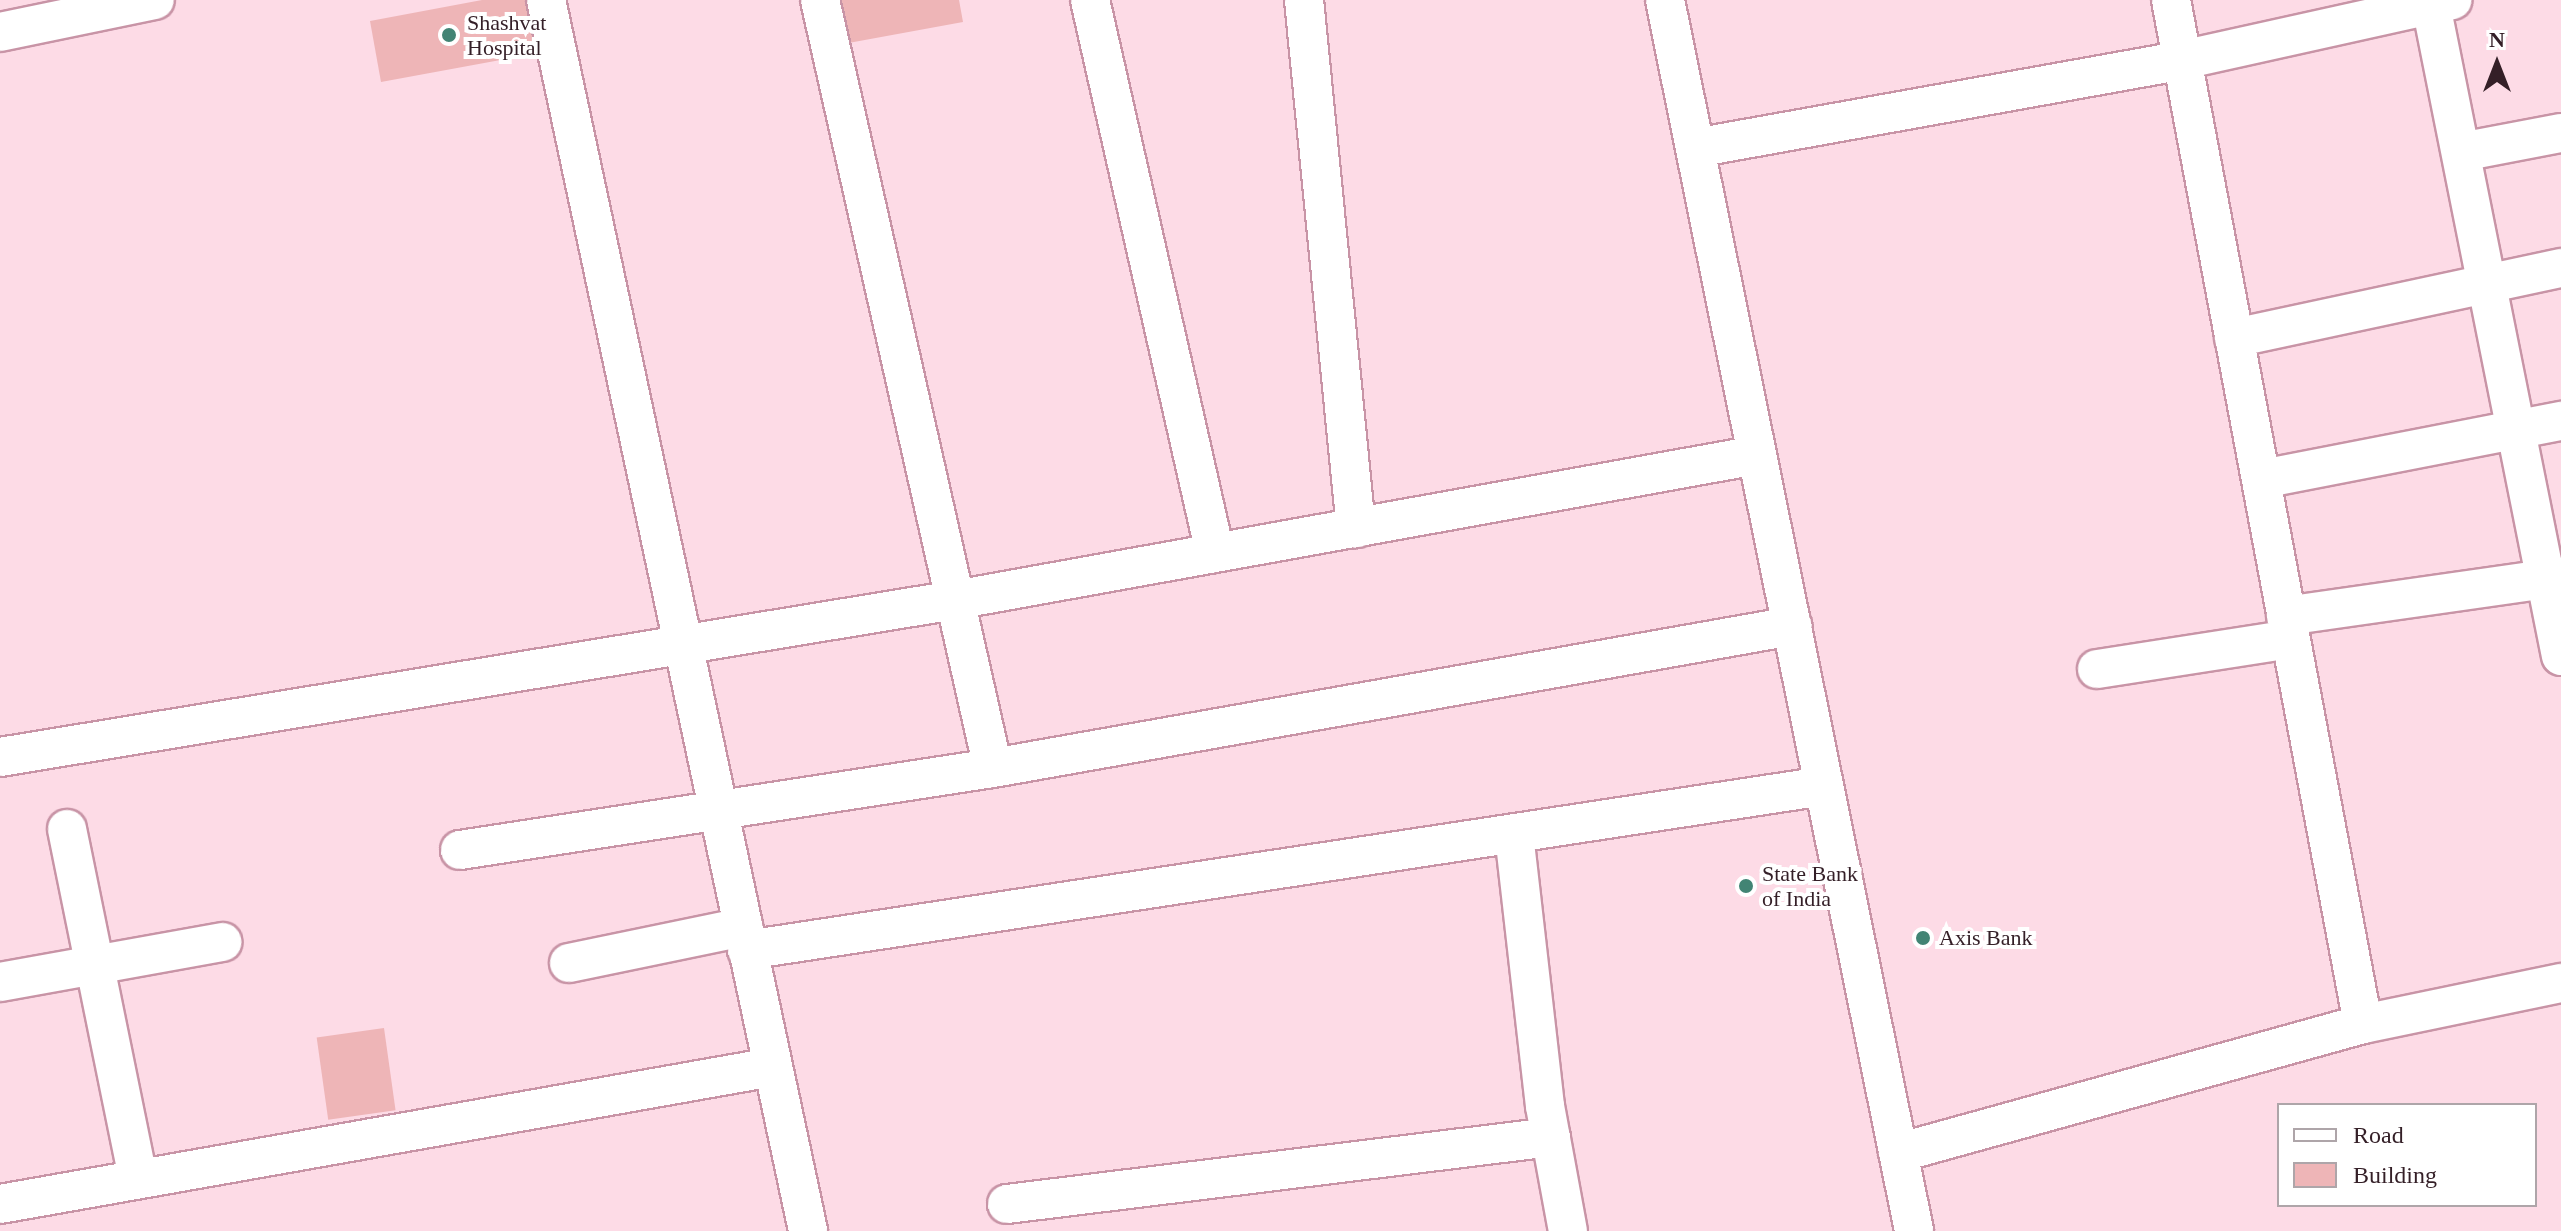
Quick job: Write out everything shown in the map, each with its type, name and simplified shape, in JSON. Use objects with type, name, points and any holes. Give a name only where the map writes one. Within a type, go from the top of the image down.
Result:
[{"type":"street","points":[[0,32],[155,0]]},
{"type":"street","points":[[546,0],[808,1231]]},
{"type":"street","points":[[820,0],[993,768]]},
{"type":"street","points":[[1090,0],[1215,553]]},
{"type":"street","points":[[1304,0],[1356,528]]},
{"type":"street","points":[[1665,0],[1914,1231]]},
{"type":"street","points":[[2171,0],[2363,1024]]},
{"type":"street","points":[[1695,148],[2182,60],[2438,1],[2461,152],[2486,280],[2516,429],[2553,579],[2561,656]]},
{"type":"street","points":[[2461,152],[2561,133]]},
{"type":"street","points":[[2234,338],[2486,280],[2561,268]]},
{"type":"street","points":[[2262,479],[2561,421]]},
{"type":"street","points":[[0,757],[955,600],[1757,455]]},
{"type":"street","points":[[2097,669],[2288,628],[2553,579]]},
{"type":"street","points":[[460,850],[718,813],[993,768],[1792,626]]},
{"type":"street","points":[[569,963],[1514,834],[1824,786]]},
{"type":"street","points":[[67,829],[138,1179]]},
{"type":"street","points":[[1514,834],[1551,1137],[1568,1231]]},
{"type":"street","points":[[0,982],[222,942]]},
{"type":"street","points":[[1898,1153],[2363,1024],[2561,983]]},
{"type":"street","points":[[0,1204],[772,1067]]},
{"type":"street","points":[[1007,1204],[1551,1137]]},
{"type":"building","points":[[482,0],[540,0],[549,51],[381,82],[370,21]]},
{"type":"building","points":[[834,0],[959,0],[963,22],[843,44]]},
{"type":"building","points":[[384,1028],[396,1110],[328,1120],[317,1037]]},
{"type":"place","name":"Shashvat Hospital","points":[[449,35]]},
{"type":"place","name":"State Bank of India","points":[[1746,886]]},
{"type":"place","name":"Axis Bank","points":[[1923,938]]}]
